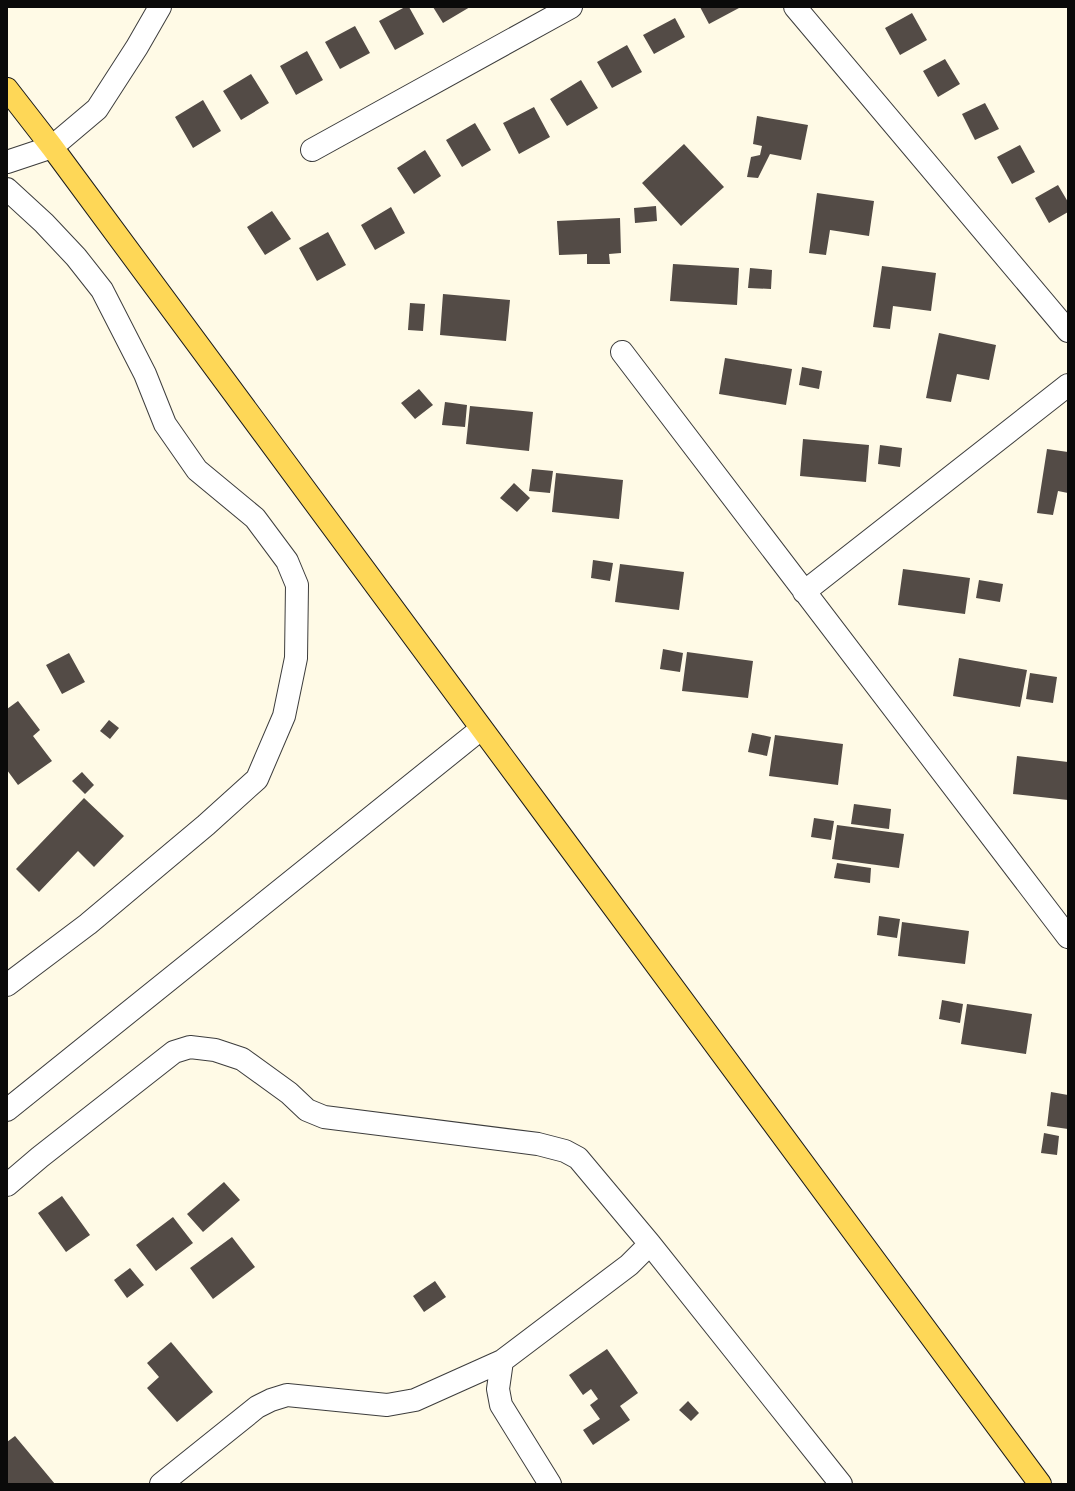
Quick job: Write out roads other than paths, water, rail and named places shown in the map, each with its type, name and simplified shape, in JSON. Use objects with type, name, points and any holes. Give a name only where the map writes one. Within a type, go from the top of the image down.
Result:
[{"type":"main road","points":[[7,89],[52,147],[329,521],[481,729],[1040,1484]]},
{"type":"street","points":[[7,162],[52,147],[97,109],[137,47],[160,7]]},
{"type":"street","points":[[312,150],[571,7]]},
{"type":"street","points":[[795,7],[1068,331]]},
{"type":"street","points":[[7,190],[44,223],[76,257],[102,290],[145,374],[165,424],[197,470],[255,518],[287,561],[297,586],[296,658],[284,716],[257,779],[206,825],[88,924],[10,975]]},
{"type":"street","points":[[622,352],[1068,937]]},
{"type":"street","points":[[804,592],[1068,385]]},
{"type":"street","points":[[7,1110],[481,729]]},
{"type":"street","points":[[7,1185],[40,1157],[174,1052],[190,1047],[215,1050],[242,1059],[289,1093],[307,1110],[324,1117],[538,1144],[565,1151],[578,1158],[650,1244],[841,1484]]},
{"type":"street","points":[[161,1484],[257,1408],[271,1400],[287,1395],[387,1405],[415,1400],[502,1361],[629,1265],[650,1244]]},
{"type":"street","points":[[502,1361],[498,1389],[500,1405],[550,1484]]}]
